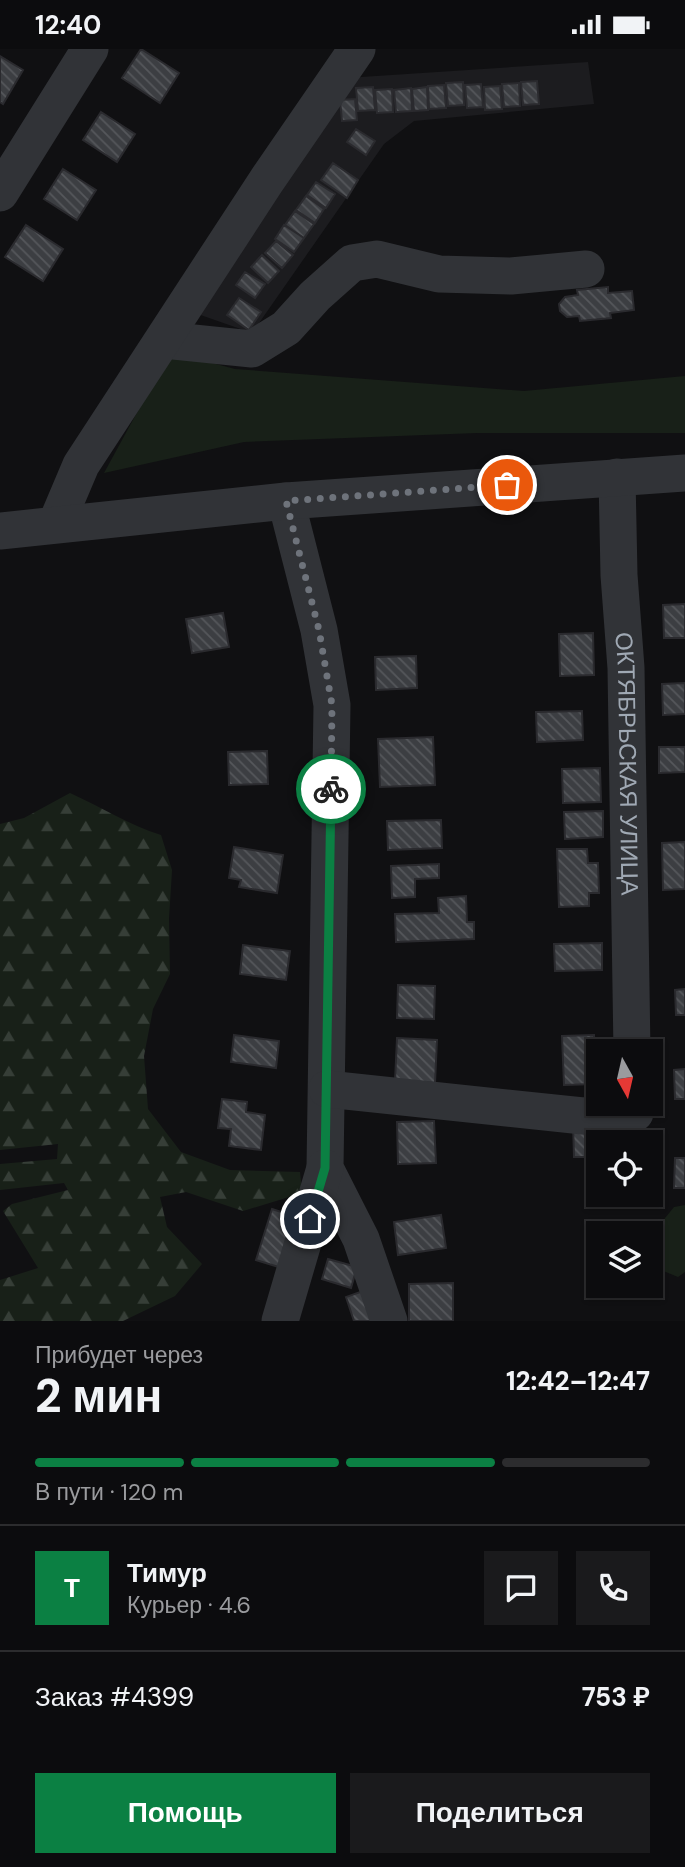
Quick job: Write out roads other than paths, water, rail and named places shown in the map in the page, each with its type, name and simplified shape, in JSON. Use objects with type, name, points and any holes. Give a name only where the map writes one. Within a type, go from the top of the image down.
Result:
[{"type":"street","points":[[0,193],[90,49]]},
{"type":"street","points":[[56,524],[81,465],[267,180],[357,49]]},
{"type":"street","points":[[164,340],[252,349],[286,328],[315,296],[352,263],[377,259],[439,274],[512,276],[586,269]]},
{"type":"street","points":[[0,531],[286,501],[685,474]]},
{"type":"street","name":"ОКТЯБРЬСКАЯ УЛИЦА","points":[[617,477],[619,575],[626,668],[632,1039]]},
{"type":"street","points":[[279,1321],[325,1168],[332,705],[319,630],[286,501]]},
{"type":"street","points":[[327,1089],[586,1116]]},
{"type":"street","points":[[325,1168],[361,1239],[389,1321]]}]
